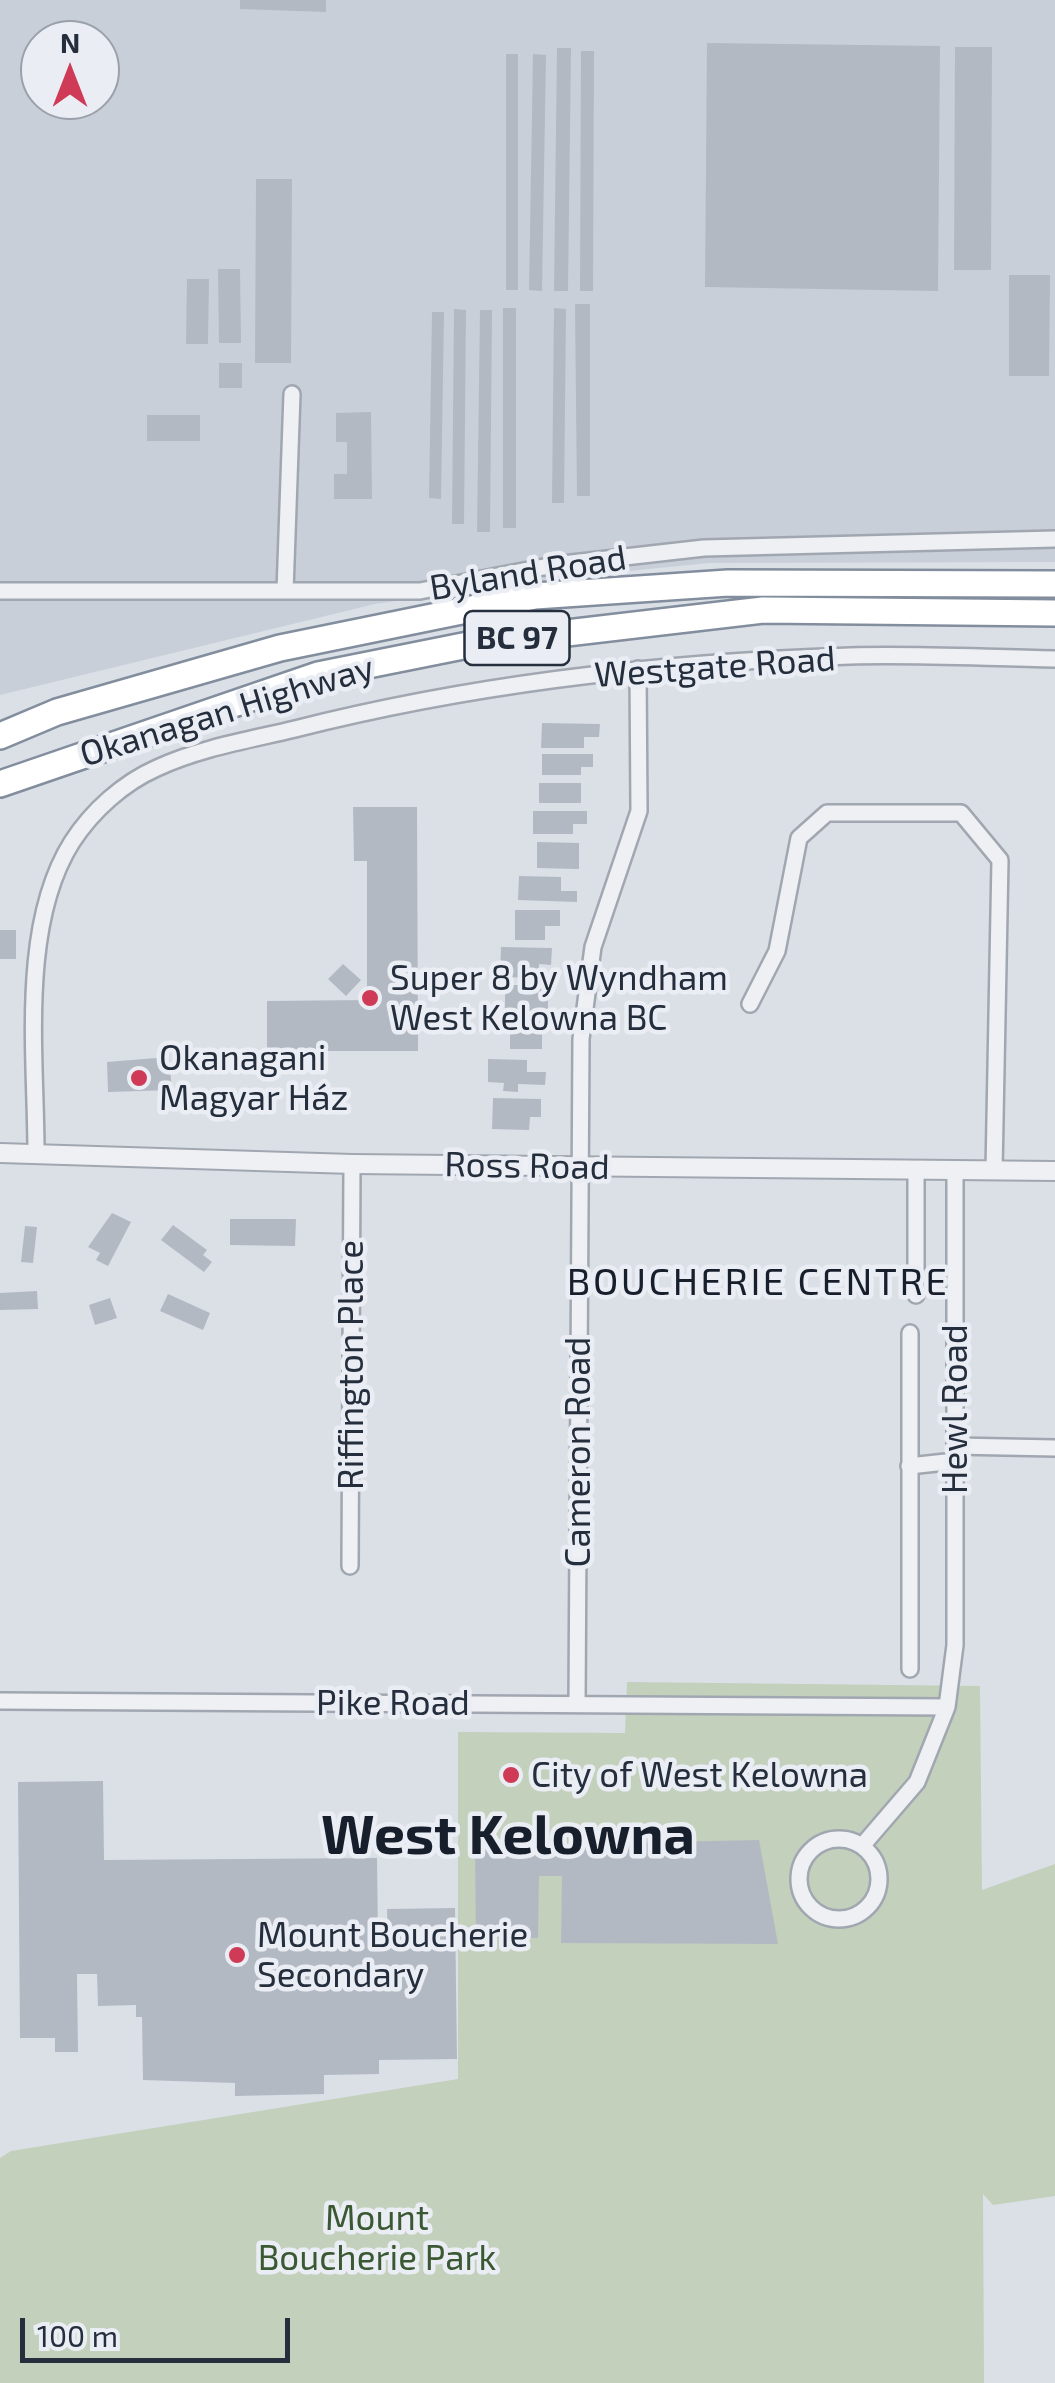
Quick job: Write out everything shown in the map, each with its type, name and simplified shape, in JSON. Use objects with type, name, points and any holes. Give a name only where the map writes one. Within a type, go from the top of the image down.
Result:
[{"type":"highway","name":"Okanagan Highway","points":[[0,736],[57,712],[280,648],[536,596],[728,583],[1055,584]]},
{"type":"highway","name":"Okanagan Highway","points":[[0,784],[318,675],[473,644],[764,610],[1055,614]]},
{"type":"street","points":[[285,592],[292,394]]},
{"type":"street","name":"Byland Road","points":[[0,592],[420,592],[554,565],[704,548],[1055,539]]},
{"type":"street","name":"Westgate Road","points":[[36,1153],[38,942],[44,902],[73,840],[122,789],[187,756],[334,719],[454,695],[638,668],[853,656],[1055,660]]},
{"type":"street","name":"Cameron Road","points":[[577,1704],[581,1039],[593,947],[639,810],[638,668]]},
{"type":"street","points":[[750,1004],[776,951],[798,838],[828,813],[961,813],[1000,860],[994,1171]]},
{"type":"street","name":"Ross Road","points":[[0,1153],[352,1164],[916,1173],[1055,1171]]},
{"type":"street","name":"Riffington Place","points":[[350,1566],[352,1164]]},
{"type":"street","name":"Hewl Road","points":[[916,1173],[916,1295]]},
{"type":"street","name":"Hewl Road","points":[[862,1846],[917,1782],[947,1707],[956,1645],[956,1173]]},
{"type":"street","name":"Hewl Road","points":[[910,1333],[910,1670]]},
{"type":"street","points":[[909,1466],[956,1454],[1055,1448]]},
{"type":"street","name":"Pike Road","points":[[0,1701],[947,1707]]},
{"type":"street","points":[[836,1839],[862,1846],[870,1853],[878,1879],[870,1902],[862,1912],[837,1918],[812,1909],[799,1886],[803,1860],[812,1850],[836,1839]]},
{"type":"shaded area","points":[[0,0],[1055,0],[1055,562],[709,563],[549,579],[375,604],[0,695]]},
{"type":"green space","name":"Mount Boucherie Park","points":[[627,1682],[980,1686],[982,1890],[1055,1864],[1055,2196],[993,2205],[983,2194],[984,2383],[0,2383],[0,2158],[11,2151],[458,2079],[458,1732],[625,1733]]},
{"type":"building","points":[[240,0],[326,0],[326,12],[240,9]]},
{"type":"building","points":[[707,43],[940,46],[938,291],[705,287]]},
{"type":"building","points":[[955,47],[992,47],[991,270],[954,270]]},
{"type":"building","points":[[557,48],[571,48],[568,291],[554,291]]},
{"type":"building","points":[[581,51],[594,51],[593,291],[580,291]]},
{"type":"building","points":[[506,54],[518,54],[518,290],[506,290]]},
{"type":"building","points":[[533,54],[546,55],[542,291],[529,290]]},
{"type":"building","points":[[256,179],[292,179],[291,363],[255,363]]},
{"type":"building","points":[[218,269],[240,269],[241,343],[219,343]]},
{"type":"building","points":[[1009,275],[1050,275],[1049,376],[1009,376]]},
{"type":"building","points":[[187,279],[209,279],[208,344],[186,344]]},
{"type":"building","points":[[575,304],[590,304],[590,496],[577,496]]},
{"type":"building","points":[[503,308],[516,308],[516,528],[503,528]]},
{"type":"building","points":[[554,308],[566,309],[564,503],[552,503]]},
{"type":"building","points":[[454,309],[466,310],[464,524],[452,524]]},
{"type":"building","points":[[480,310],[492,310],[490,532],[477,532]]},
{"type":"building","points":[[432,312],[444,312],[441,499],[429,498]]},
{"type":"building","points":[[219,363],[242,363],[242,388],[219,388]]},
{"type":"building","points":[[371,412],[372,499],[334,499],[334,474],[347,474],[347,442],[336,442],[336,413]]},
{"type":"building","points":[[147,415],[200,415],[200,441],[147,441]]},
{"type":"building","points":[[542,723],[600,724],[599,737],[584,737],[584,748],[541,748]]},
{"type":"building","points":[[542,754],[593,754],[593,767],[581,767],[581,775],[542,775]]},
{"type":"building","points":[[539,783],[581,783],[581,803],[539,803]]},
{"type":"building","points":[[353,807],[417,807],[418,1051],[267,1051],[267,1001],[367,1000],[367,861],[354,861]]},
{"type":"building","points":[[533,811],[587,811],[587,824],[573,824],[573,834],[533,834]]},
{"type":"building","points":[[537,842],[579,843],[579,869],[537,868]]},
{"type":"building","points":[[519,876],[561,877],[561,891],[577,891],[577,902],[518,900]]},
{"type":"building","points":[[515,910],[560,910],[560,926],[545,926],[545,940],[515,940]]},
{"type":"building","points":[[0,930],[16,930],[16,959],[0,959]]},
{"type":"building","points":[[501,947],[552,948],[551,965],[539,964],[539,978],[500,977]]},
{"type":"building","points":[[343,964],[361,980],[346,996],[328,979]]},
{"type":"building","points":[[505,985],[548,985],[548,1011],[505,1011]]},
{"type":"building","points":[[510,1021],[542,1021],[542,1049],[510,1049]]},
{"type":"building","name":"Okanagani Magyar Ház","points":[[169,1057],[172,1090],[108,1092],[107,1062]]},
{"type":"building","points":[[488,1059],[527,1060],[527,1072],[546,1072],[545,1085],[518,1084],[518,1092],[503,1091],[504,1083],[488,1082]]},
{"type":"building","points":[[493,1098],[541,1099],[541,1117],[530,1117],[529,1130],[492,1129]]},
{"type":"building","points":[[112,1213],[131,1222],[108,1266],[96,1260],[100,1253],[88,1247]]},
{"type":"building","points":[[230,1219],[296,1219],[295,1246],[230,1245]]},
{"type":"building","points":[[173,1225],[207,1250],[203,1255],[212,1262],[204,1272],[161,1240]]},
{"type":"building","points":[[25,1226],[37,1227],[33,1263],[21,1262]]},
{"type":"building","points":[[37,1291],[38,1309],[0,1310],[0,1293]]},
{"type":"building","points":[[168,1294],[210,1313],[203,1330],[160,1311]]},
{"type":"building","points":[[110,1298],[117,1318],[95,1325],[89,1305]]},
{"type":"building","name":"Mount Boucherie Secondary","points":[[103,1781],[104,1860],[377,1858],[378,1937],[388,1936],[387,1909],[455,1908],[457,2059],[379,2060],[379,2074],[324,2075],[324,2094],[235,2096],[235,2083],[143,2080],[142,2017],[136,2017],[136,2005],[98,2006],[97,1974],[77,1974],[78,2052],[55,2052],[55,2038],[20,2038],[18,1782]]},
{"type":"building","points":[[759,1840],[778,1944],[561,1943],[562,1876],[539,1876],[538,1938],[476,1937],[475,1846]]},
{"type":"place","name":"Super 8 by Wyndham West Kelowna BC","points":[[370,998]]},
{"type":"place","name":"Okanagani Magyar Ház","points":[[139,1078]]},
{"type":"place","name":"City of West Kelowna","points":[[511,1775]]},
{"type":"place","name":"Mount Boucherie Secondary","points":[[237,1955]]},
{"type":"district","name":"BOUCHERIE CENTRE","points":[[758,1282]]},
{"type":"district","name":"West Kelowna","points":[[508,1836]]}]
